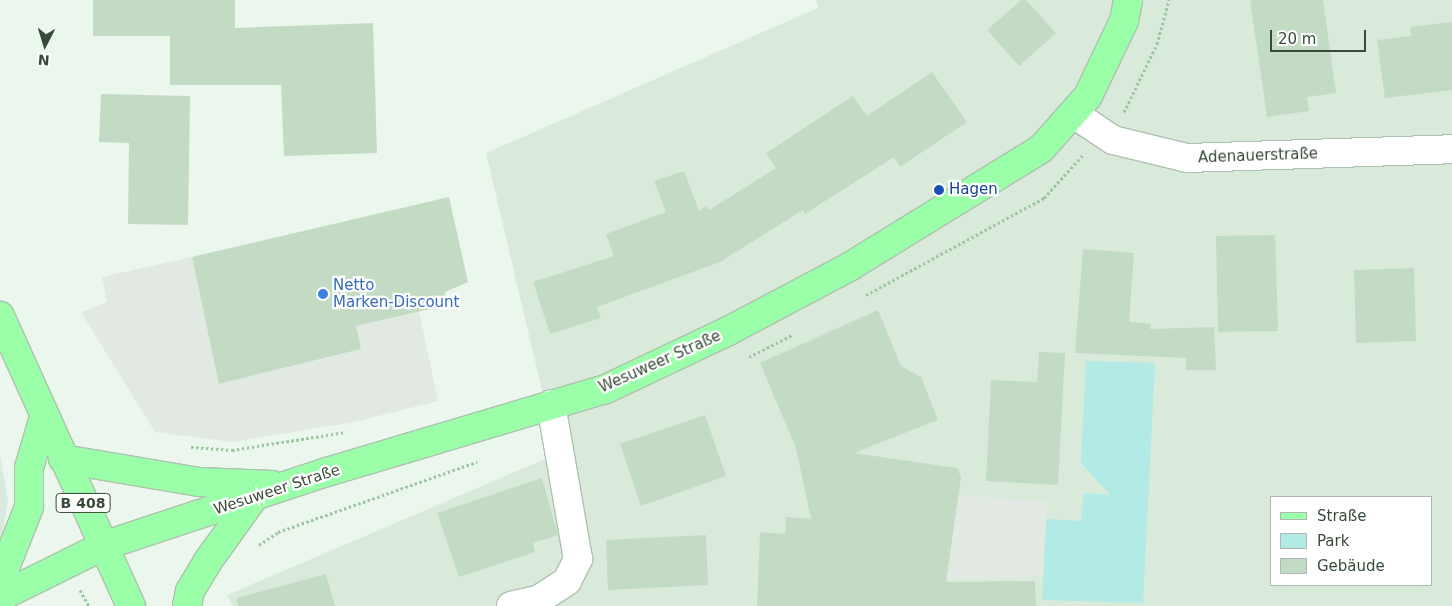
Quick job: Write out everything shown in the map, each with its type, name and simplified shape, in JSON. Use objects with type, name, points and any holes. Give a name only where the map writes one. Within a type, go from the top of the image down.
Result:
[{"type":"main road","name":"Wesuweer Straße","points":[[0,597],[103,546],[287,486],[551,404],[606,389],[730,330],[850,267],[1034,154],[1074,114],[1088,96],[1124,22],[1128,0]]},
{"type":"main road","name":"B 408","points":[[0,316],[131,606]]},
{"type":"main road","points":[[0,580],[29,507],[29,468],[44,417]]},
{"type":"main road","points":[[63,459],[199,482],[287,486]]},
{"type":"main road","points":[[187,606],[190,591],[208,561],[254,497]]},
{"type":"street","name":"Adenauerstraße","points":[[1074,114],[1113,140],[1187,158],[1452,149]]},
{"type":"street","points":[[511,606],[538,600],[567,581],[578,558],[551,404]]},
{"type":"path","points":[[190,447],[232,450],[355,430]]},
{"type":"shaded area","points":[[816,0],[1452,0],[1452,606],[233,606],[227,595],[557,454],[486,153],[818,8]]},
{"type":"shaded area","points":[[192,257],[220,384],[361,349],[356,326],[419,312],[438,401],[354,422],[232,442],[155,432],[81,312],[107,302],[102,277]]},
{"type":"shaded area","points":[[0,455],[8,502],[0,546]]},
{"type":"shaded area","points":[[958,496],[1047,501],[1043,576],[946,580]]},
{"type":"green space","points":[[1086,361],[1155,363],[1143,603],[1042,600],[1046,519],[1081,521],[1084,493],[1110,495],[1081,463]]},
{"type":"building","points":[[93,0],[235,0],[235,28],[373,23],[377,153],[284,156],[281,85],[170,85],[170,36],[93,36]]},
{"type":"building","points":[[1021,0],[1026,0],[1056,33],[1019,66],[987,30]]},
{"type":"building","points":[[1250,0],[1323,0],[1336,93],[1307,97],[1309,111],[1267,117]]},
{"type":"building","points":[[1452,22],[1452,90],[1385,98],[1377,40],[1411,36],[1410,27]]},
{"type":"building","points":[[932,72],[967,122],[900,167],[894,157],[805,214],[803,210],[720,262],[597,307],[601,318],[550,334],[533,282],[614,256],[606,234],[666,212],[654,181],[684,171],[699,211],[706,206],[709,210],[776,168],[766,153],[853,96],[867,116]]},
{"type":"building","points":[[101,94],[190,96],[188,225],[128,224],[129,143],[99,142]]},
{"type":"building","name":"Netto Marken-Discount","points":[[449,197],[468,282],[445,292],[448,305],[356,326],[361,349],[219,384],[192,257]]},
{"type":"building","points":[[1275,235],[1278,331],[1218,332],[1216,236]]},
{"type":"building","points":[[1083,249],[1134,253],[1129,322],[1151,324],[1150,329],[1214,327],[1216,370],[1186,370],[1186,358],[1075,353]]},
{"type":"building","points":[[1414,268],[1416,341],[1356,343],[1354,270]]},
{"type":"building","points":[[878,310],[901,366],[921,377],[938,420],[854,453],[957,468],[961,477],[946,582],[1035,581],[1036,606],[757,606],[760,532],[785,534],[786,517],[811,519],[796,448],[760,363]]},
{"type":"building","points":[[1039,352],[1065,353],[1058,485],[986,481],[991,380],[1037,382]]},
{"type":"building","points":[[705,415],[726,476],[641,506],[620,444]]},
{"type":"building","points":[[542,478],[558,535],[533,543],[535,552],[459,577],[437,513]]},
{"type":"building","points":[[706,535],[708,585],[608,590],[606,540]]},
{"type":"building","points":[[326,574],[335,606],[238,606],[237,598]]},
{"type":"place","name":"Hagen","points":[[939,190]]},
{"type":"place","name":"Netto Marken-Discount","points":[[323,294]]}]
